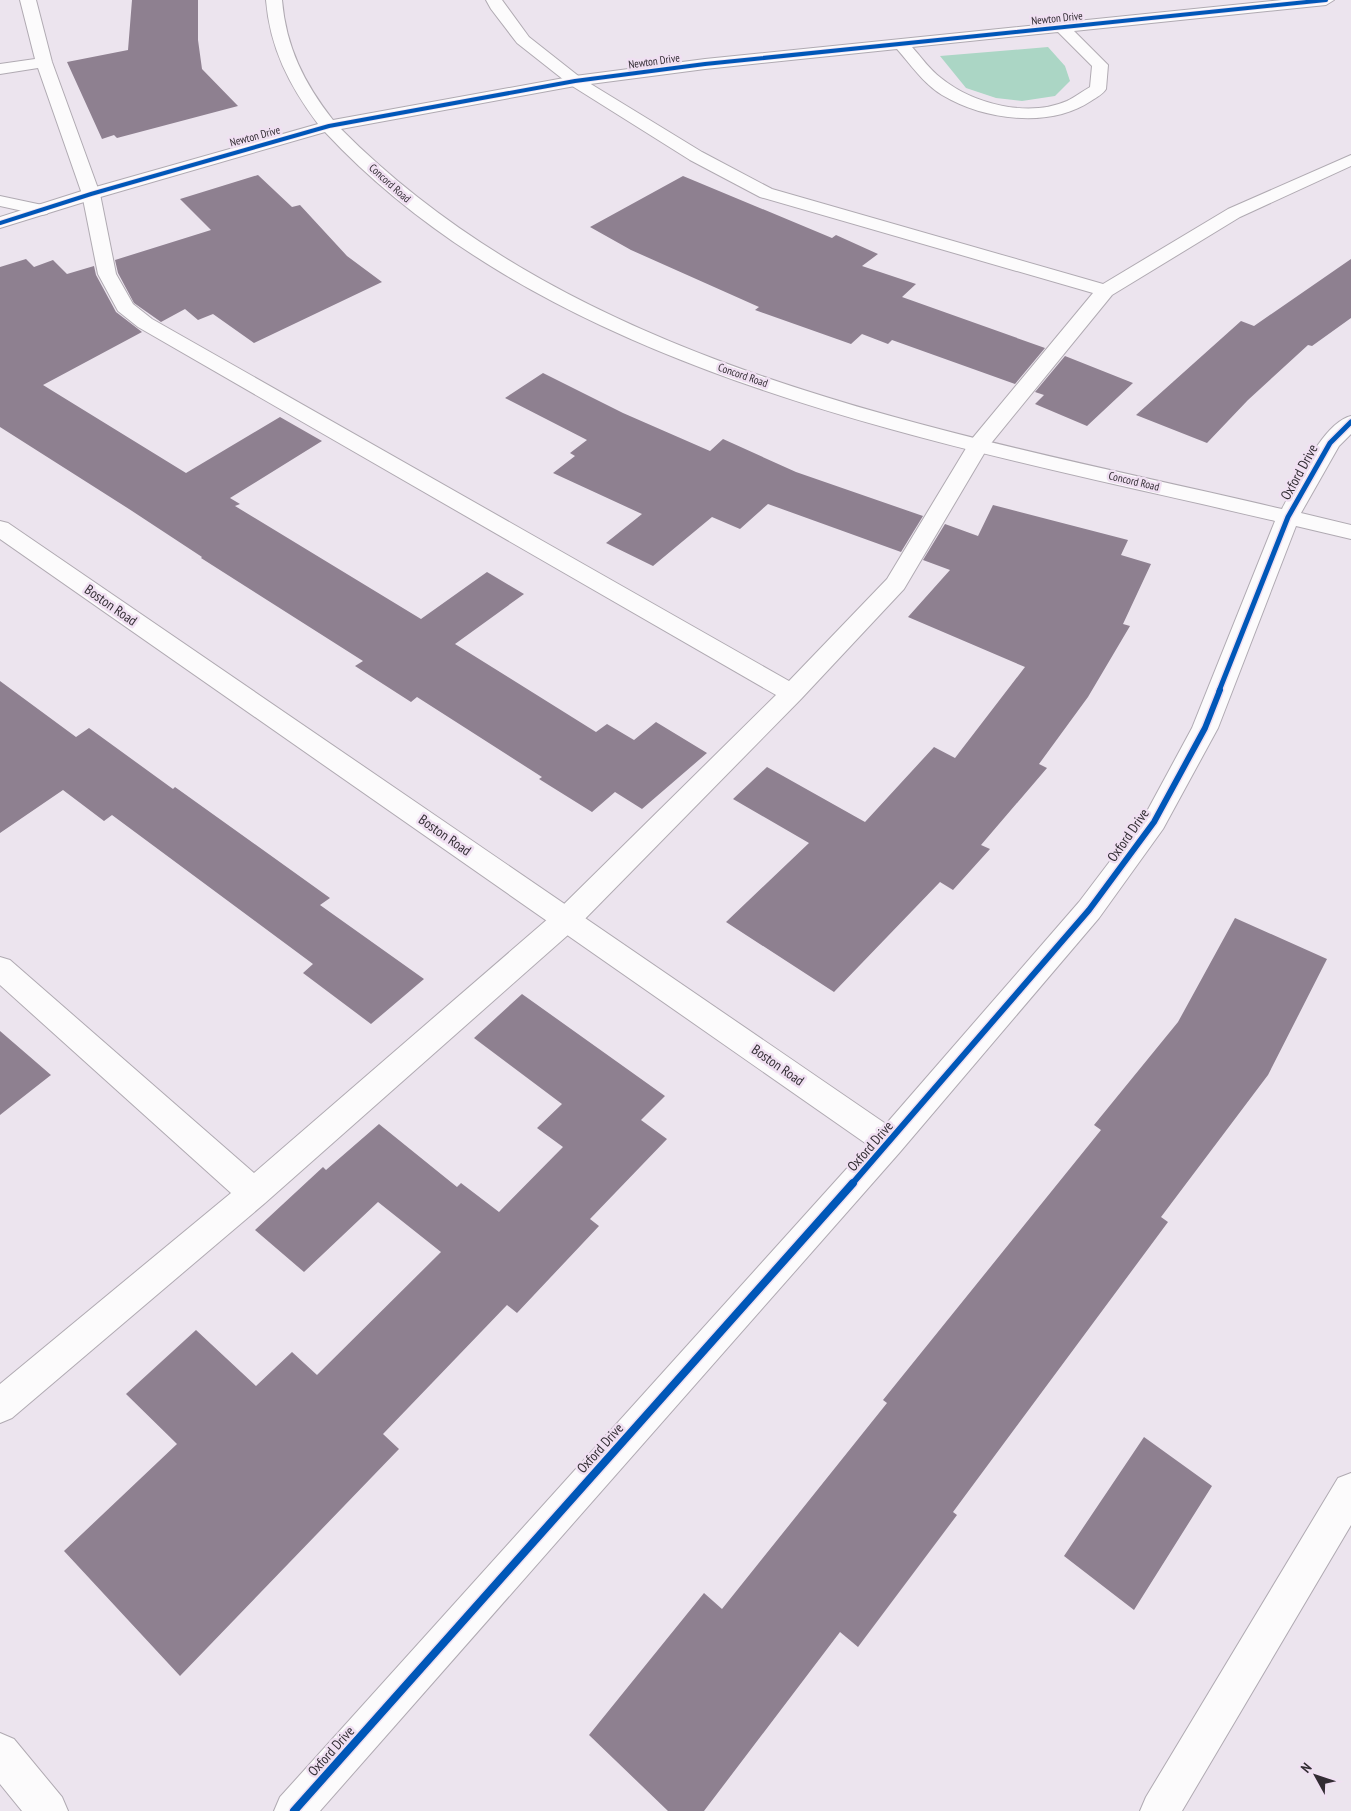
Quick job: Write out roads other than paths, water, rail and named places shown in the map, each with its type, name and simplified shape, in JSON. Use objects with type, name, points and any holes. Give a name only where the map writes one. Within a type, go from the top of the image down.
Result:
[{"type":"street","points":[[28,0],[44,62],[90,194],[107,274],[125,307],[145,323],[792,693]]},
{"type":"street","name":"Concord Road","points":[[274,0],[276,28],[297,79],[329,126],[392,187],[440,225],[493,259],[556,295],[633,332],[718,367],[818,401],[980,446],[1351,532]]},
{"type":"street","points":[[494,0],[496,6],[523,40],[575,82],[696,156],[766,193],[1106,292]]},
{"type":"street","name":"Newton Drive","points":[[0,224],[90,194],[329,126],[575,82],[705,64],[1326,0]]},
{"type":"street","name":"Newton Drive","points":[[901,44],[934,81],[958,98],[993,109],[1037,112],[1071,105],[1098,89],[1100,65],[1063,28]]},
{"type":"street","points":[[0,69],[44,62]]},
{"type":"street","points":[[0,1406],[254,1193],[567,919],[792,693],[896,584],[980,446],[1106,292],[1234,213],[1351,160]]},
{"type":"street","points":[[0,201],[41,210]]},
{"type":"street","name":"Oxford Drive","points":[[294,1811],[889,1143],[1089,910],[1154,822],[1205,728],[1288,517],[1330,443],[1351,422]]},
{"type":"street","name":"Boston Road","points":[[0,528],[889,1143]]},
{"type":"street","points":[[0,968],[254,1193]]},
{"type":"street","points":[[1160,1811],[1351,1492]]},
{"type":"street","points":[[0,1753],[48,1811]]}]
